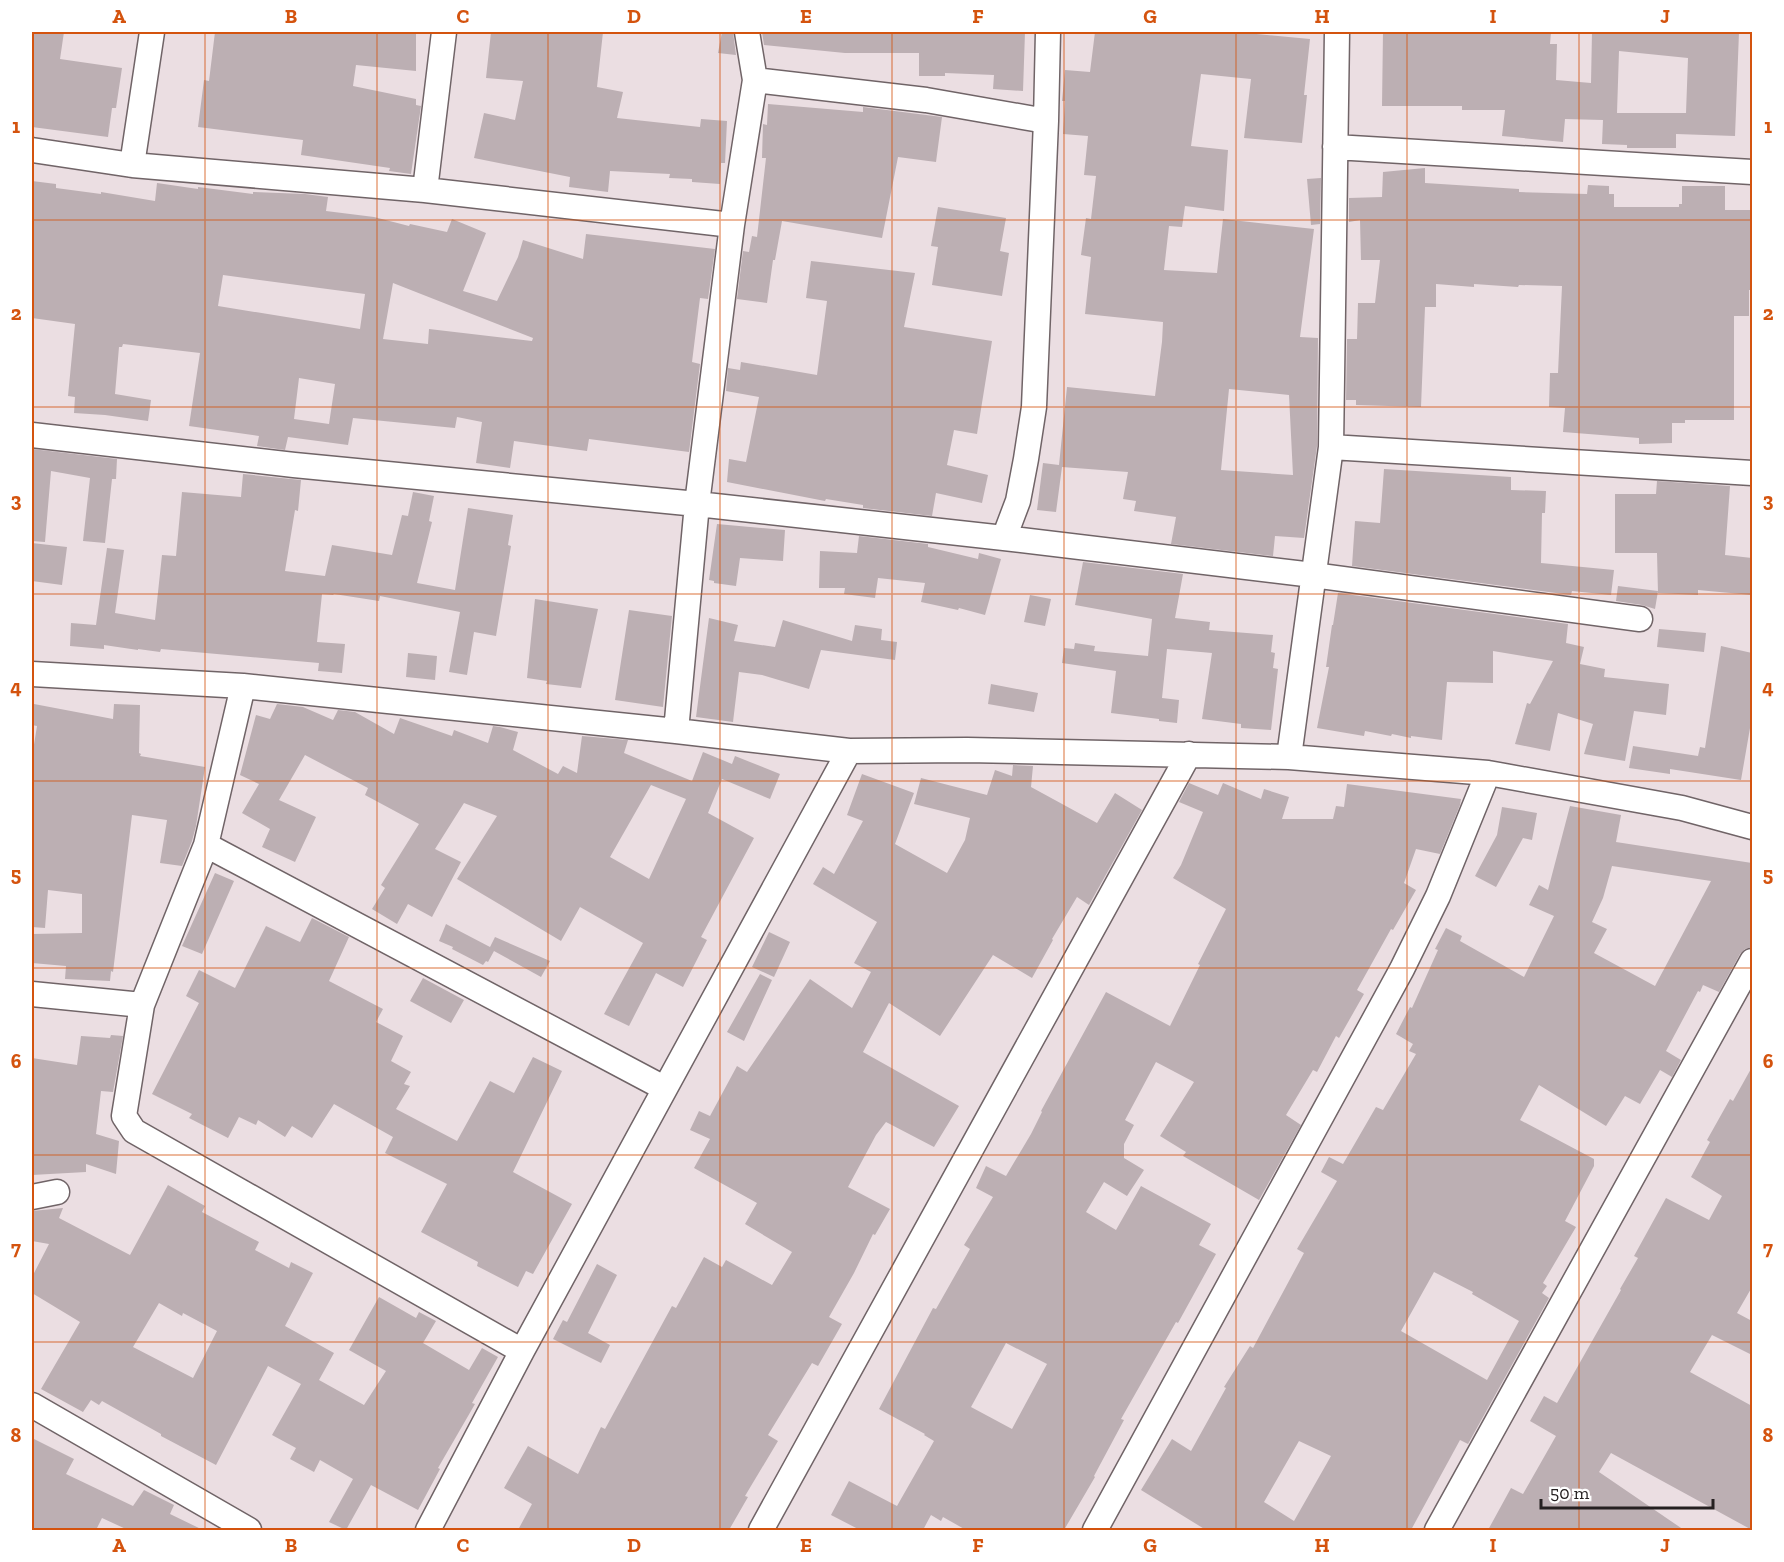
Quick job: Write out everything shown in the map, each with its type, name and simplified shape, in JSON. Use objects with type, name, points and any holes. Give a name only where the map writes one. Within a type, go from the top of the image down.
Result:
[{"type":"street","points":[[132,165],[152,32]]},
{"type":"street","points":[[425,190],[444,32]]},
{"type":"street","points":[[676,731],[697,504],[732,225],[755,80],[747,32]]},
{"type":"street","points":[[1004,538],[1018,501],[1034,407],[1048,32]]},
{"type":"street","points":[[1289,757],[1331,447],[1337,32]]},
{"type":"street","points":[[755,80],[926,100],[1046,121]]},
{"type":"street","points":[[1335,147],[1752,172]]},
{"type":"street","points":[[32,150],[132,165],[425,190],[732,225]]},
{"type":"street","points":[[32,435],[294,465],[697,504],[1004,538],[1313,575],[1640,619]]},
{"type":"street","points":[[1331,447],[1752,472]]},
{"type":"street","points":[[32,674],[243,686],[849,751],[967,750],[1289,757],[1488,773],[1682,808],[1752,827]]},
{"type":"street","points":[[243,686],[206,844],[142,1005],[124,1116],[134,1131],[522,1351]]},
{"type":"street","points":[[428,1530],[664,1088],[849,751]]},
{"type":"street","points":[[761,1530],[1189,754]]},
{"type":"street","points":[[1095,1530],[1402,969],[1438,896],[1488,773]]},
{"type":"street","points":[[206,844],[664,1088]]},
{"type":"street","points":[[1437,1530],[1752,961]]},
{"type":"street","points":[[32,994],[142,1005]]},
{"type":"street","points":[[32,1197],[57,1192]]},
{"type":"street","points":[[32,1405],[249,1530]]},
{"type":"building","points":[[32,32],[64,32],[60,59],[122,68],[116,108],[112,108],[108,137],[32,127]]},
{"type":"building","points":[[215,32],[416,32],[416,71],[356,65],[353,86],[416,99],[416,105],[421,106],[411,174],[389,171],[390,168],[301,155],[303,140],[198,127],[204,80],[209,81]]},
{"type":"building","points":[[491,32],[603,32],[597,87],[623,92],[617,118],[700,127],[701,119],[727,121],[725,163],[721,163],[720,184],[669,178],[670,174],[610,171],[608,192],[569,187],[570,177],[474,158],[484,113],[515,120],[523,81],[486,78]]},
{"type":"building","points":[[722,32],[733,32],[736,55],[718,53]]},
{"type":"building","points":[[762,32],[1025,32],[1023,91],[993,89],[994,75],[945,73],[945,76],[919,76],[919,53],[845,53],[764,45]]},
{"type":"building","points":[[1095,32],[1236,32],[1310,39],[1302,143],[1244,138],[1251,79],[1201,74],[1191,146],[1228,150],[1224,211],[1185,206],[1182,227],[1169,226],[1164,270],[1217,273],[1223,219],[1314,229],[1300,337],[1318,338],[1317,446],[1304,538],[1275,536],[1273,556],[1171,544],[1176,517],[1134,511],[1136,501],[1123,499],[1128,472],[1062,467],[1056,512],[1037,510],[1043,463],[1059,465],[1067,387],[1155,396],[1162,342],[1163,322],[1085,314],[1091,257],[1081,255],[1086,218],[1091,219],[1096,176],[1084,175],[1088,136],[1063,134],[1065,101],[1062,101],[1065,70],[1090,72]],"holes":[[[1229,389],[1289,395],[1293,475],[1221,470]]]},
{"type":"building","points":[[1383,32],[1551,32],[1550,44],[1557,44],[1556,80],[1591,83],[1592,32],[1739,32],[1735,136],[1676,134],[1676,148],[1627,148],[1627,145],[1602,144],[1603,120],[1565,119],[1563,142],[1502,136],[1505,110],[1462,110],[1462,106],[1382,106]],"holes":[[[1619,51],[1688,58],[1686,113],[1617,113]]]},
{"type":"building","points":[[768,104],[863,112],[863,107],[942,117],[936,162],[898,157],[882,238],[782,221],[775,260],[773,260],[767,303],[737,299],[743,251],[749,252],[752,236],[757,237],[766,158],[762,158],[763,124],[767,125]]},
{"type":"building","points":[[1425,168],[1425,183],[1519,189],[1519,192],[1587,194],[1588,185],[1609,186],[1609,194],[1614,194],[1614,207],[1679,207],[1679,204],[1682,204],[1682,186],[1725,186],[1725,210],[1752,210],[1752,290],[1749,290],[1749,316],[1734,316],[1734,420],[1685,420],[1685,423],[1672,423],[1672,443],[1639,444],[1639,438],[1563,432],[1565,408],[1549,407],[1550,373],[1558,373],[1562,286],[1519,285],[1518,287],[1474,284],[1474,287],[1436,284],[1436,307],[1425,307],[1421,407],[1356,405],[1356,400],[1346,400],[1347,339],[1357,339],[1358,303],[1375,303],[1380,260],[1361,260],[1360,220],[1349,222],[1349,198],[1382,197],[1383,172]]},
{"type":"building","points":[[1321,178],[1320,224],[1311,225],[1307,179]]},
{"type":"building","points":[[32,181],[56,184],[56,188],[101,194],[101,192],[155,201],[157,183],[253,194],[253,192],[305,194],[328,197],[326,211],[374,217],[447,232],[452,219],[486,233],[463,291],[497,301],[518,257],[523,240],[583,259],[586,234],[715,249],[708,299],[700,298],[692,362],[700,364],[689,452],[589,439],[587,451],[514,441],[510,468],[476,463],[482,422],[457,417],[455,428],[353,418],[348,445],[288,437],[285,450],[257,446],[259,436],[189,426],[200,353],[123,344],[119,347],[115,394],[151,400],[148,421],[74,413],[75,397],[68,396],[75,324],[32,318]],"holes":[[[223,275],[365,294],[360,329],[218,306]],[[393,283],[533,338],[532,341],[429,329],[428,344],[383,339]],[[299,378],[335,384],[329,424],[294,419]]]},
{"type":"building","points":[[938,207],[1006,218],[1000,251],[1009,253],[1002,296],[932,285],[938,247],[931,246]]},
{"type":"building","points":[[811,261],[915,273],[904,327],[992,341],[977,434],[954,430],[947,465],[988,475],[982,503],[936,493],[932,516],[863,508],[863,505],[826,499],[825,501],[727,482],[729,459],[746,462],[759,397],[726,391],[728,368],[740,370],[741,362],[817,375],[827,301],[806,298]]},
{"type":"building","points":[[32,449],[117,459],[116,479],[112,479],[105,543],[83,541],[90,478],[51,471],[45,542],[32,541]]},
{"type":"building","points":[[1384,469],[1511,477],[1511,490],[1546,491],[1545,513],[1542,513],[1541,563],[1614,570],[1611,595],[1572,591],[1571,595],[1352,566],[1355,521],[1380,523]]},
{"type":"building","points":[[243,474],[301,480],[298,511],[295,510],[285,571],[325,576],[332,545],[392,555],[402,515],[408,516],[413,492],[434,496],[429,521],[432,522],[417,583],[455,590],[468,508],[513,515],[508,545],[511,546],[496,636],[474,632],[467,675],[449,672],[460,612],[380,596],[379,601],[322,594],[317,642],[345,644],[342,673],[318,671],[319,663],[161,649],[160,652],[104,645],[104,649],[70,646],[71,623],[96,625],[107,548],[124,550],[115,613],[155,620],[162,555],[176,556],[182,492],[241,497]]},
{"type":"building","points":[[1657,481],[1730,486],[1725,555],[1752,558],[1752,595],[1698,590],[1698,595],[1658,593],[1657,553],[1615,553],[1615,494],[1656,494]]},
{"type":"building","points":[[717,524],[785,530],[783,561],[740,558],[736,586],[714,583],[709,580]]},
{"type":"building","points":[[859,536],[928,544],[928,547],[978,559],[979,553],[1001,559],[985,615],[921,602],[925,583],[878,578],[875,598],[844,594],[845,588],[819,588],[820,551],[857,553]]},
{"type":"building","points":[[32,543],[67,547],[62,585],[32,581]]},
{"type":"building","points":[[1083,562],[1183,574],[1175,618],[1210,622],[1209,630],[1273,635],[1271,652],[1275,653],[1273,668],[1278,669],[1271,730],[1241,728],[1241,724],[1202,719],[1212,653],[1167,649],[1162,698],[1179,700],[1177,723],[1111,713],[1116,671],[1062,663],[1064,648],[1074,649],[1075,643],[1095,646],[1094,651],[1148,656],[1152,619],[1075,605]]},
{"type":"building","points":[[1618,586],[1658,591],[1655,609],[1616,601]]},
{"type":"building","points":[[1338,593],[1568,624],[1566,643],[1584,647],[1580,664],[1605,669],[1604,677],[1669,684],[1666,715],[1634,711],[1625,761],[1584,754],[1593,724],[1558,713],[1550,751],[1515,744],[1527,703],[1530,704],[1553,661],[1493,651],[1493,683],[1447,682],[1442,740],[1392,734],[1391,736],[1365,731],[1364,736],[1317,728],[1329,667],[1326,667]]},
{"type":"building","points":[[1030,595],[1051,599],[1045,626],[1024,622]]},
{"type":"building","points":[[535,599],[598,609],[581,688],[546,684],[547,681],[527,678]]},
{"type":"building","points":[[629,610],[672,616],[663,707],[615,700]]},
{"type":"building","points":[[709,618],[738,625],[734,641],[775,647],[783,620],[852,641],[855,625],[882,629],[881,640],[897,642],[895,660],[821,650],[809,689],[762,675],[739,672],[733,722],[696,717]]},
{"type":"building","points":[[1659,629],[1706,633],[1704,652],[1657,647]]},
{"type":"building","points":[[1721,646],[1752,653],[1752,728],[1750,728],[1741,780],[1670,769],[1670,774],[1629,768],[1633,746],[1698,756],[1700,747],[1705,748]]},
{"type":"building","points":[[408,653],[437,656],[435,680],[406,677]]},
{"type":"building","points":[[991,684],[1038,693],[1034,712],[988,704]]},
{"type":"building","points":[[34,704],[113,719],[114,704],[140,705],[140,756],[205,767],[196,826],[182,866],[160,863],[167,820],[132,815],[110,981],[65,979],[66,966],[32,963],[32,934],[82,933],[82,894],[48,890],[45,928],[32,927],[32,757],[37,726],[32,725]]},
{"type":"building","points":[[277,704],[303,707],[333,720],[338,710],[355,712],[394,734],[400,718],[452,736],[454,730],[488,743],[493,726],[500,727],[518,732],[513,750],[558,774],[563,766],[577,773],[582,736],[628,740],[624,753],[692,781],[703,752],[732,764],[735,756],[780,774],[770,799],[722,779],[708,813],[754,838],[701,937],[707,940],[683,987],[656,973],[629,1026],[604,1014],[643,943],[580,907],[561,941],[457,879],[497,816],[464,803],[435,849],[461,862],[432,917],[408,904],[397,924],[372,909],[385,888],[381,885],[419,824],[365,795],[368,788],[305,755],[279,800],[316,817],[295,862],[262,847],[270,829],[242,813],[259,784],[240,775],[256,715],[270,719]],"holes":[[[651,785],[686,799],[649,879],[610,857]]]},
{"type":"building","points":[[1013,765],[1033,766],[1031,787],[1097,823],[1115,793],[1142,810],[1089,905],[1077,897],[1032,978],[993,955],[940,1036],[889,1003],[863,1052],[959,1106],[934,1147],[886,1122],[876,1135],[848,1187],[890,1209],[875,1235],[873,1234],[829,1317],[842,1324],[818,1366],[812,1363],[768,1435],[778,1441],[745,1496],[748,1497],[729,1530],[518,1530],[532,1504],[504,1488],[528,1446],[578,1474],[601,1427],[605,1429],[672,1306],[676,1308],[704,1257],[722,1267],[726,1260],[772,1285],[792,1252],[745,1224],[757,1203],[694,1168],[710,1139],[690,1130],[699,1111],[710,1116],[737,1066],[747,1072],[810,979],[852,1008],[871,972],[854,963],[877,922],[813,884],[823,867],[834,874],[863,821],[847,815],[862,774],[914,793],[895,844],[947,873],[965,840],[970,818],[914,804],[921,778],[987,795],[995,770],[1012,776]]},
{"type":"building","points":[[1189,783],[1218,795],[1223,783],[1261,799],[1264,789],[1289,797],[1282,819],[1333,819],[1336,806],[1344,807],[1347,784],[1461,799],[1440,854],[1416,849],[1404,883],[1416,890],[1357,990],[1364,994],[1339,1038],[1336,1036],[1317,1072],[1313,1070],[1286,1115],[1301,1125],[1259,1200],[1183,1156],[1186,1152],[1160,1136],[1194,1082],[1156,1062],[1125,1120],[1134,1125],[1124,1144],[1124,1158],[1144,1170],[1127,1196],[1104,1182],[1086,1212],[1116,1230],[1141,1186],[1211,1224],[1199,1245],[1216,1254],[1121,1419],[1124,1420],[1095,1477],[1064,1530],[966,1530],[943,1517],[941,1521],[931,1515],[923,1530],[860,1530],[831,1515],[849,1481],[897,1506],[934,1441],[879,1409],[933,1308],[936,1309],[970,1249],[964,1245],[993,1197],[976,1188],[986,1166],[1006,1176],[1031,1134],[1041,1111],[1106,992],[1170,1026],[1226,909],[1173,878],[1181,865],[1203,812],[1179,802]],"holes":[[[1006,1343],[1047,1364],[1012,1429],[971,1407]]]},
{"type":"building","points":[[1570,806],[1621,815],[1616,842],[1752,863],[1752,947],[1740,954],[1719,992],[1703,985],[1700,992],[1698,991],[1666,1051],[1681,1060],[1672,1077],[1660,1070],[1640,1104],[1625,1096],[1606,1126],[1539,1085],[1520,1120],[1594,1159],[1594,1166],[1565,1221],[1576,1227],[1543,1283],[1547,1286],[1542,1293],[1549,1298],[1468,1444],[1460,1440],[1411,1530],[1206,1530],[1141,1490],[1172,1439],[1191,1451],[1226,1388],[1224,1387],[1250,1346],[1253,1348],[1304,1253],[1297,1249],[1337,1181],[1321,1172],[1329,1157],[1343,1164],[1376,1107],[1383,1110],[1416,1054],[1409,1051],[1413,1044],[1396,1034],[1410,1007],[1412,1008],[1438,950],[1435,949],[1446,928],[1462,936],[1460,941],[1524,977],[1554,916],[1529,905],[1539,885],[1548,890]],"holes":[[[1612,866],[1711,881],[1655,986],[1594,953],[1607,929],[1592,922],[1603,898]],[[1434,1272],[1473,1292],[1472,1294],[1519,1321],[1487,1380],[1401,1331]],[[1299,1441],[1331,1456],[1294,1521],[1264,1502]]]},
{"type":"building","points":[[1502,807],[1537,813],[1532,840],[1523,838],[1496,887],[1475,876],[1497,835]]},
{"type":"building","points":[[215,873],[234,881],[202,954],[182,946]]},
{"type":"building","points":[[312,918],[349,937],[329,981],[383,1009],[376,1022],[403,1036],[391,1061],[411,1072],[404,1084],[410,1086],[396,1109],[457,1141],[490,1081],[514,1093],[533,1057],[562,1071],[513,1172],[572,1204],[533,1274],[526,1271],[518,1287],[477,1266],[478,1262],[421,1232],[447,1184],[385,1153],[393,1137],[334,1104],[312,1138],[292,1126],[285,1137],[258,1120],[256,1125],[239,1117],[228,1138],[189,1118],[192,1114],[152,1094],[199,1003],[186,996],[199,970],[235,988],[266,926],[300,942]]},
{"type":"building","points":[[446,924],[490,947],[495,937],[550,961],[541,977],[494,951],[488,962],[486,961],[483,965],[439,941]]},
{"type":"building","points":[[769,932],[790,942],[774,977],[752,967]]},
{"type":"building","points":[[760,974],[772,980],[744,1041],[727,1032]]},
{"type":"building","points":[[423,978],[464,1000],[451,1023],[410,1001]]},
{"type":"building","points":[[111,1035],[123,1036],[113,1092],[101,1091],[96,1134],[119,1141],[116,1174],[86,1164],[86,1172],[32,1175],[32,1058],[77,1065],[81,1036],[110,1038]]},
{"type":"building","points":[[1752,1067],[1752,1287],[1737,1313],[1752,1321],[1752,1355],[1712,1335],[1690,1372],[1752,1406],[1752,1530],[1611,1453],[1599,1472],[1684,1530],[1488,1530],[1511,1488],[1523,1494],[1556,1436],[1530,1421],[1544,1396],[1557,1403],[1621,1290],[1638,1258],[1634,1256],[1666,1198],[1709,1220],[1722,1196],[1691,1177],[1710,1142],[1707,1140],[1730,1099],[1733,1101]]},
{"type":"building","points":[[168,1185],[205,1206],[202,1212],[259,1242],[255,1250],[289,1268],[291,1262],[313,1273],[285,1326],[334,1353],[319,1380],[364,1405],[386,1371],[349,1350],[379,1297],[416,1318],[419,1312],[436,1321],[423,1343],[469,1370],[482,1348],[498,1357],[418,1510],[371,1485],[346,1530],[329,1522],[353,1479],[320,1460],[314,1472],[290,1459],[296,1448],[272,1435],[301,1384],[268,1366],[216,1465],[102,1401],[99,1405],[91,1400],[83,1412],[41,1389],[80,1322],[32,1293],[32,1277],[49,1244],[32,1241],[32,1211],[63,1208],[59,1218],[130,1255]],"holes":[[[159,1303],[182,1316],[183,1313],[217,1331],[193,1378],[133,1347]]]},
{"type":"building","points":[[597,1264],[617,1275],[588,1333],[610,1345],[601,1363],[553,1339],[563,1320],[567,1322]]},
{"type":"building","points":[[32,1438],[74,1459],[66,1474],[133,1506],[144,1490],[174,1505],[170,1514],[203,1530],[128,1530],[102,1518],[96,1530],[32,1530]]}]
